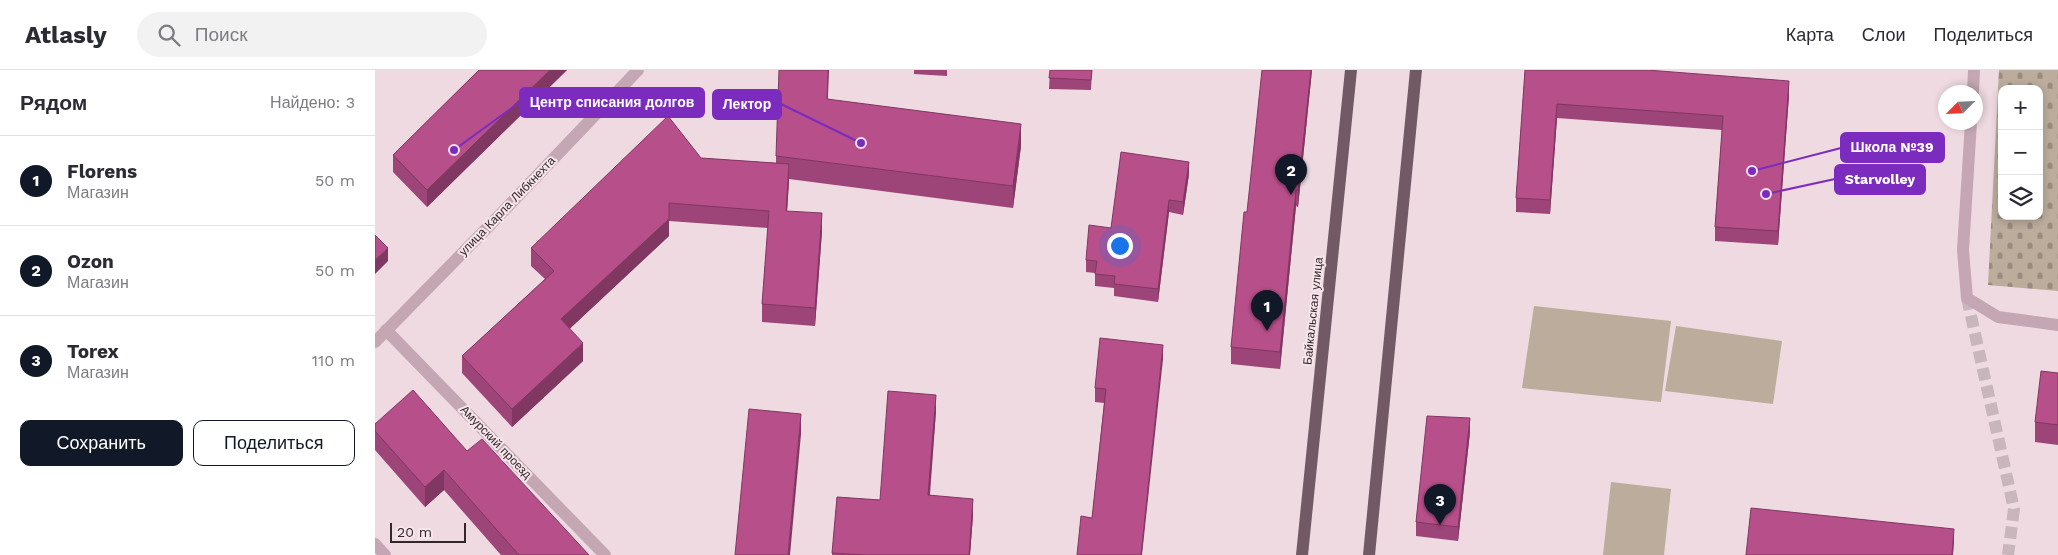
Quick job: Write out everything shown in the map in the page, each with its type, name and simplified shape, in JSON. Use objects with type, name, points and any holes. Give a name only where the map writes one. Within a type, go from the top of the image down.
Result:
[{"type":"main road","name":"Байкальская улица","points":[[1303,555],[1351,70]]},
{"type":"main road","points":[[1369,555],[1416,70]]},
{"type":"street","name":"улица Карла Либкнехта","points":[[375,342],[639,70]]},
{"type":"street","points":[[1973,85],[1974,70]]},
{"type":"street","points":[[1970,130],[1963,250],[1967,298],[1998,317],[2058,325]]},
{"type":"street","name":"Амурский проезд","points":[[386,330],[605,555]]},
{"type":"street","points":[[375,544],[385,555]]},
{"type":"green space","points":[[1999,70],[2058,70],[2058,291],[1988,285],[1998,90],[1998,220],[2043,220],[2043,85],[1998,85]]},
{"type":"green space","points":[[1534,306],[1671,321],[1661,402],[1522,388]]},
{"type":"green space","points":[[1676,326],[1782,341],[1773,404],[1665,391]]},
{"type":"green space","points":[[1611,482],[1671,489],[1664,555],[1603,555]]},
{"type":"building","points":[[479,70],[550,70],[427,190],[393,155]]},
{"type":"building","points":[[779,70],[828,70],[827,99],[1021,124],[1013,186],[776,156]]},
{"type":"building","points":[[1050,70],[1092,70],[1091,80],[1049,78]]},
{"type":"building","points":[[1262,70],[1311,70],[1298,190],[1296,190],[1280,352],[1231,347],[1244,212],[1247,212]]},
{"type":"building","points":[[1525,70],[1647,70],[1789,81],[1778,231],[1715,227],[1723,116],[1557,104],[1550,200],[1516,198]]},
{"type":"building","points":[[668,116],[701,158],[789,164],[786,211],[822,213],[815,308],[762,304],[769,211],[669,203],[669,219],[561,319],[583,343],[512,409],[462,356],[554,271],[531,248]]},
{"type":"building","points":[[1121,152],[1189,162],[1183,202],[1169,200],[1158,289],[1114,284],[1115,276],[1095,274],[1097,261],[1086,260],[1089,225],[1111,228]]},
{"type":"building","points":[[375,235],[388,248],[375,260]]},
{"type":"building","points":[[1100,338],[1163,345],[1141,555],[1077,555],[1081,516],[1092,518],[1106,389],[1095,388]]},
{"type":"building","points":[[2041,371],[2058,373],[2058,425],[2035,422]]},
{"type":"building","points":[[413,390],[467,451],[482,439],[589,555],[519,555],[444,470],[425,487],[375,431],[375,424]]},
{"type":"building","points":[[888,391],[936,395],[928,495],[973,499],[969,555],[865,555],[832,553],[837,497],[880,500]]},
{"type":"building","points":[[749,409],[801,414],[788,555],[735,555]]},
{"type":"building","points":[[1427,416],[1470,418],[1458,527],[1416,522]]},
{"type":"building","points":[[1751,508],[1954,529],[1952,555],[1746,555]]},
{"type":"tunnel","points":[[1967,298],[2014,509],[2008,555]]},
{"type":"place","name":"Лектор","points":[[861,143]]},
{"type":"place","name":"Центр списания долгов","points":[[454,150]]},
{"type":"place","name":"Школа №39","points":[[1752,171]]},
{"type":"place","name":"Starvolley","points":[[1766,194]]},
{"type":"place","name":"Ozon","points":[[1291,195]]},
{"type":"place","name":"Florens","points":[[1267,331]]},
{"type":"place","name":"Torex","points":[[1440,525]]}]
